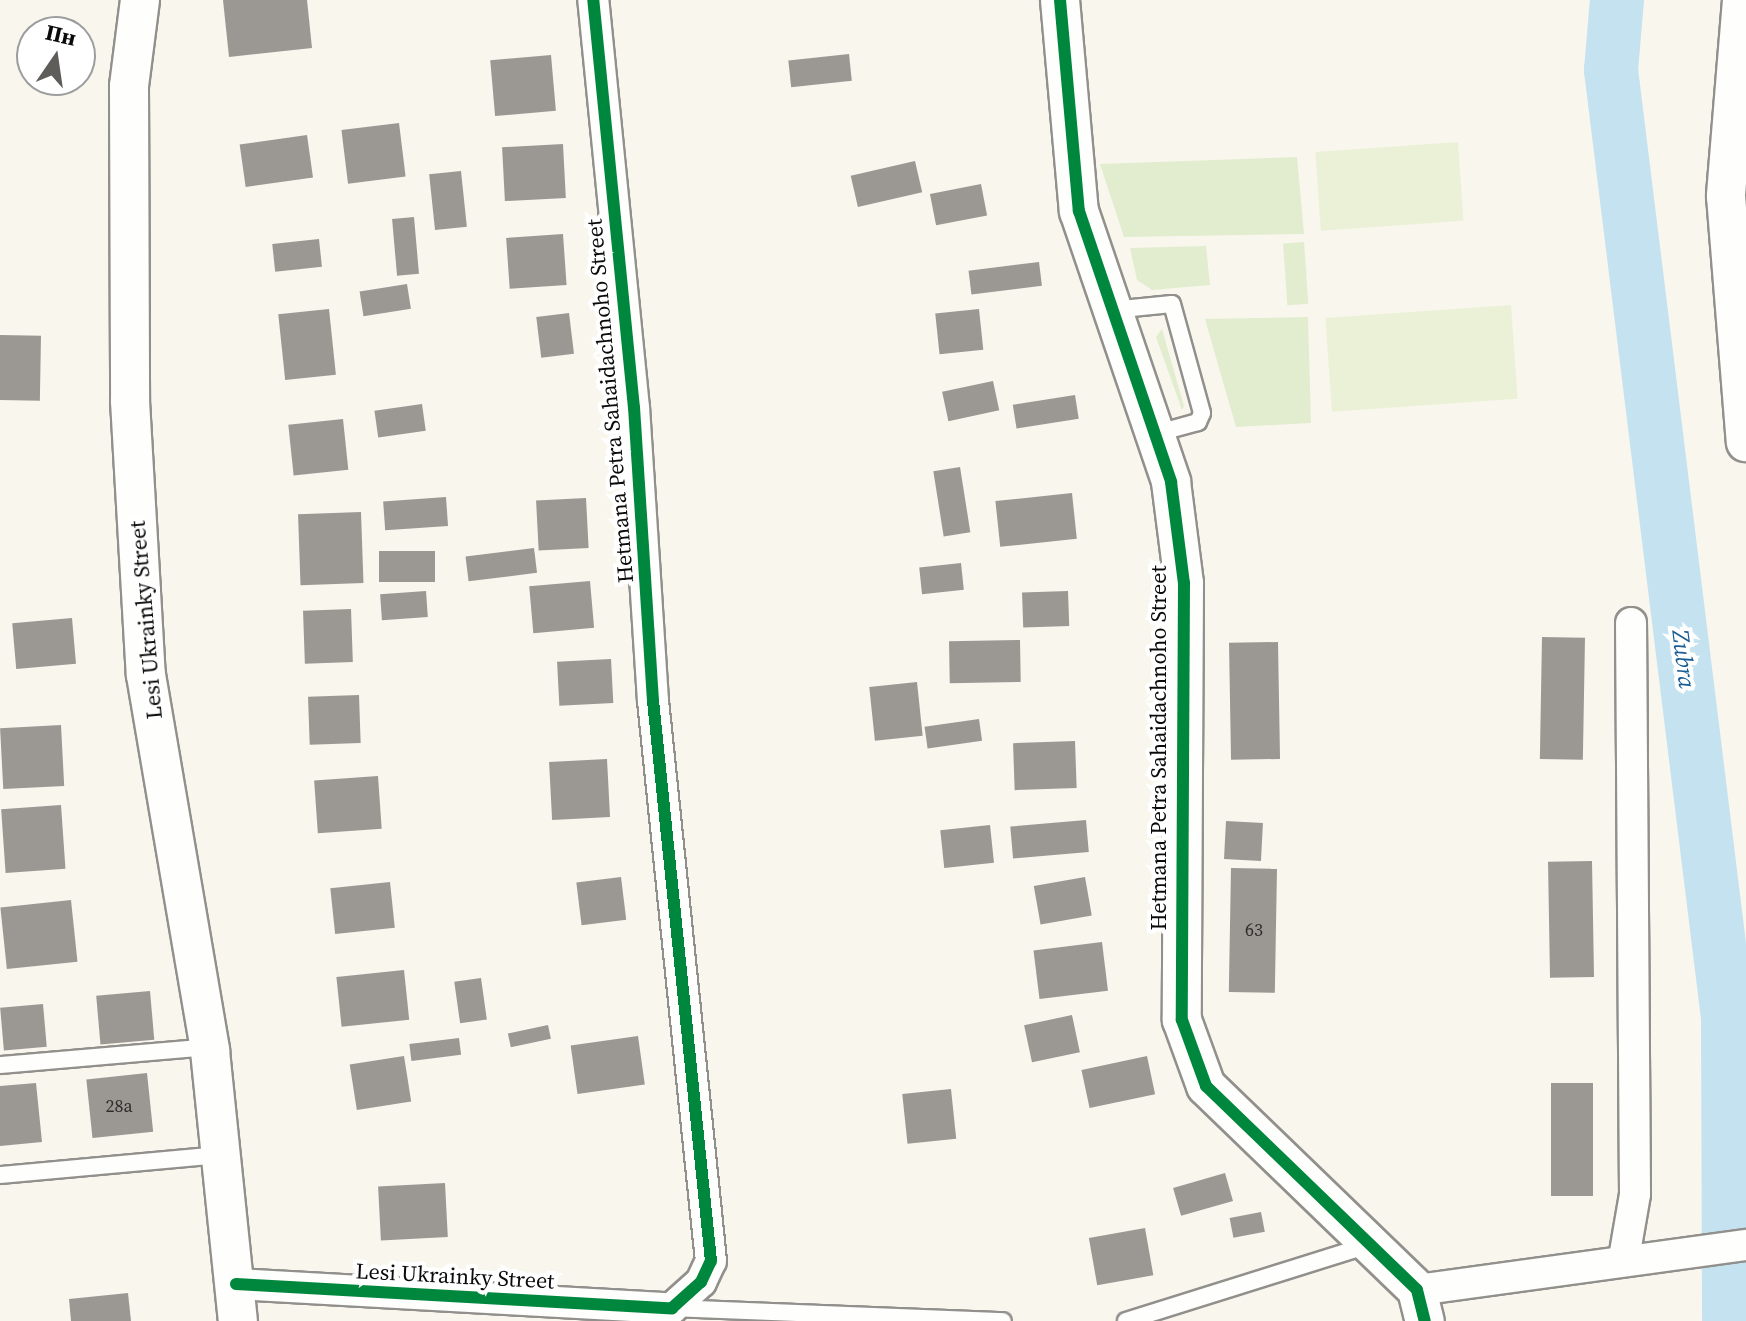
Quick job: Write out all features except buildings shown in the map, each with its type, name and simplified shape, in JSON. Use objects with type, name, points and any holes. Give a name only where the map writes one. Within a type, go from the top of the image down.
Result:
[{"type":"street","name":"Lesi Ukrainky Street","points":[[140,0],[129,86],[130,401],[146,675],[209,1047],[238,1321]]},
{"type":"street","name":"Hetmana Petra Sahaidachnoho Street","points":[[593,0],[634,408],[653,701],[713,1241],[701,1282],[672,1308]]},
{"type":"street","name":"Hetmana Petra Sahaidachnoho Street","points":[[1060,0],[1079,211],[1171,482],[1184,583],[1182,1020],[1206,1086],[1370,1244],[1421,1306]]},
{"type":"street","points":[[1742,0],[1726,196],[1746,442]]},
{"type":"street","points":[[1624,1258],[1635,1194],[1631,623]]},
{"type":"street","points":[[1421,1306],[1624,1258],[1695,1253],[1746,1245]]},
{"type":"street","name":"Lesi Ukrainky Street","points":[[236,1284],[672,1308]]},
{"type":"lane","points":[[1112,310],[1172,304],[1202,413],[1198,422],[1154,434]]},
{"type":"lane","points":[[0,1065],[209,1047]]},
{"type":"lane","points":[[0,1175],[222,1154]]},
{"type":"lane","points":[[1126,1321],[1370,1244]]},
{"type":"lane","points":[[672,1308],[1003,1321]]},
{"type":"green space","points":[[1458,142],[1464,221],[1321,231],[1315,152]]},
{"type":"green space","points":[[1297,157],[1304,234],[1124,237],[1100,164]]},
{"type":"green space","points":[[1304,242],[1308,304],[1287,305],[1283,243]]},
{"type":"green space","points":[[1206,246],[1210,285],[1152,290],[1137,280],[1130,248]]},
{"type":"green space","points":[[1511,305],[1518,399],[1332,412],[1325,318]]},
{"type":"green space","points":[[1308,317],[1311,423],[1236,427],[1205,319]]},
{"type":"green space","points":[[1162,329],[1184,406],[1182,410],[1156,337]]},
{"type":"waterway","name":"Zubra","points":[[1617,0],[1611,70],[1728,1017],[1729,1321]]},
{"type":"cycle path","points":[[236,1284],[672,1308],[701,1282],[711,1261],[653,701],[634,408],[593,0]]},
{"type":"cycle path","points":[[1060,0],[1079,211],[1171,482],[1184,583],[1182,1020],[1206,1086],[1417,1290],[1425,1321]]}]
